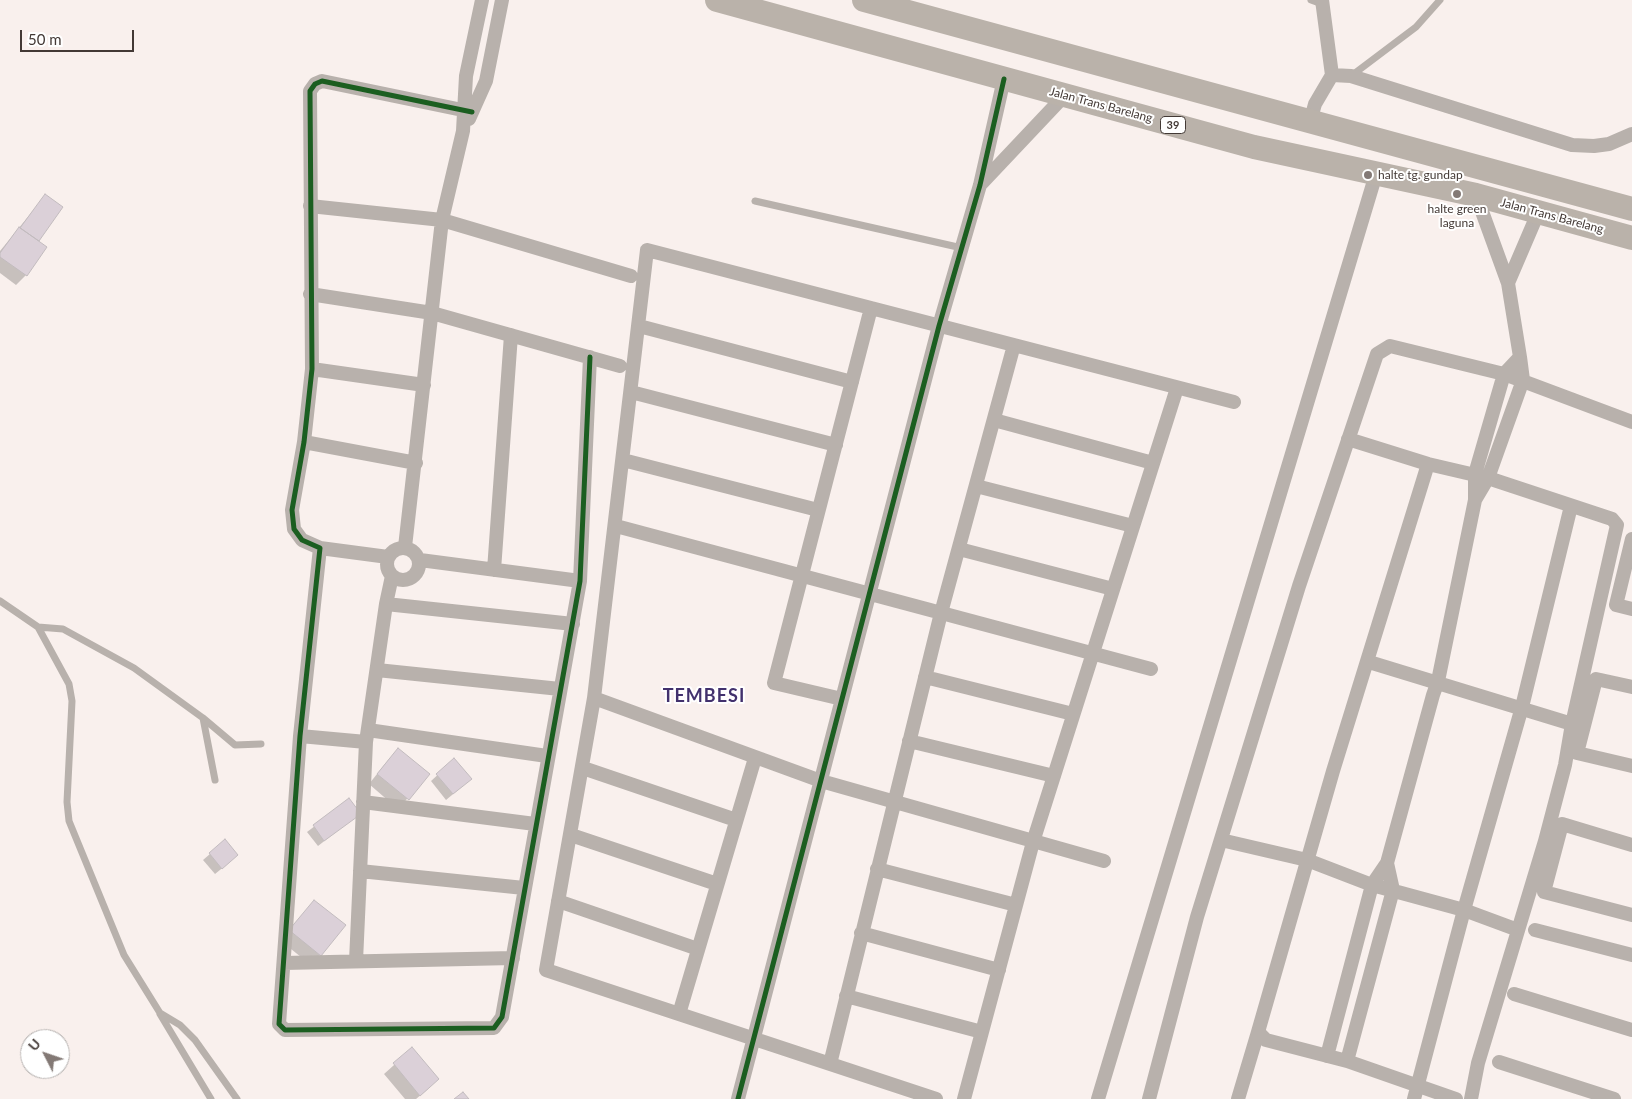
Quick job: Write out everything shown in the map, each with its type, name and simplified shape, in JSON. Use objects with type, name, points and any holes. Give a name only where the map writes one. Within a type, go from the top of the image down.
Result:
[{"type":"highway","name":"Jalan Trans Barelang","points":[[717,0],[1254,147],[1476,195],[1632,238]]},
{"type":"highway","points":[[864,0],[1632,209]]},
{"type":"street","points":[[468,111],[466,76],[482,0]]},
{"type":"street","points":[[405,547],[442,220],[468,111],[486,81],[502,0]]},
{"type":"street","points":[[1310,122],[1316,104],[1332,75],[1318,1]]},
{"type":"street","points":[[1332,75],[1351,76],[1572,145],[1594,146],[1609,144],[1632,134]]},
{"type":"street","points":[[738,1099],[939,326],[980,185],[1004,79]]},
{"type":"street","points":[[388,557],[320,548],[302,540],[294,529],[292,510],[304,442],[312,369],[310,91],[315,84],[322,81],[468,111]]},
{"type":"street","points":[[980,185],[1065,96]]},
{"type":"street","points":[[1098,1099],[1376,174]]},
{"type":"street","points":[[1476,195],[1508,283],[1522,380],[1481,476]]},
{"type":"street","points":[[310,206],[442,220],[631,276]]},
{"type":"street","points":[[1508,283],[1538,213]]},
{"type":"street","points":[[936,1099],[546,970],[594,698],[624,460],[647,250],[1234,402]]},
{"type":"street","points":[[310,294],[432,313],[620,366]]},
{"type":"street","points":[[842,699],[774,683],[871,308]]},
{"type":"street","points":[[639,326],[852,382]]},
{"type":"street","points":[[494,570],[511,335]]},
{"type":"street","points":[[830,1064],[925,677],[1014,346]]},
{"type":"street","points":[[1149,1099],[1197,917],[1299,586],[1377,354],[1382,349],[1390,346],[1504,374],[1632,422]]},
{"type":"street","points":[[320,548],[300,736],[279,1024],[285,1030],[494,1028],[502,1017],[535,824],[580,581],[590,357]]},
{"type":"street","points":[[1327,1056],[1372,885],[1387,863],[1438,681],[1475,500],[1504,374],[1520,357]]},
{"type":"street","points":[[312,369],[424,385]]},
{"type":"street","points":[[964,1099],[1034,842],[1177,388]]},
{"type":"street","points":[[631,392],[836,445]]},
{"type":"street","points":[[994,420],[1153,463]]},
{"type":"street","points":[[1348,439],[1428,464],[1481,476],[1612,519],[1617,525],[1572,724],[1565,765],[1478,1063],[1471,1099]]},
{"type":"street","points":[[304,442],[416,463]]},
{"type":"street","points":[[624,460],[818,510]]},
{"type":"street","points":[[1238,1099],[1307,860],[1368,662],[1400,550],[1428,464]]},
{"type":"street","points":[[976,486],[1133,526]]},
{"type":"street","points":[[1415,1092],[1464,910],[1522,707],[1570,506]]},
{"type":"street","points":[[616,526],[1151,669]]},
{"type":"street","points":[[1632,539],[1616,605],[1632,609]]},
{"type":"street","points":[[405,547],[414,551],[420,560],[418,571],[412,579],[402,581],[392,576],[387,568],[388,557],[395,549],[405,547]]},
{"type":"street","points":[[959,549],[1113,589]]},
{"type":"street","points":[[420,560],[580,581]]},
{"type":"street","points":[[356,961],[367,736],[386,604],[392,576]]},
{"type":"street","points":[[386,604],[572,624]]},
{"type":"street","points":[[1368,662],[1438,681],[1572,724]]},
{"type":"street","points":[[376,670],[560,689]]},
{"type":"street","points":[[925,677],[1073,714]]},
{"type":"street","points":[[1632,687],[1596,679],[1577,753],[1632,766]]},
{"type":"street","points":[[594,698],[821,781],[893,804],[1104,861]]},
{"type":"street","points":[[300,736],[367,736],[548,756]]},
{"type":"street","points":[[909,741],[1054,776]]},
{"type":"street","points":[[678,1014],[755,758]]},
{"type":"street","points":[[583,768],[736,820]]},
{"type":"street","points":[[363,802],[535,824]]},
{"type":"street","points":[[1632,845],[1562,824],[1544,892],[1632,915]]},
{"type":"street","points":[[571,835],[717,884]]},
{"type":"street","points":[[1221,840],[1307,860],[1372,885],[1464,910],[1518,930]]},
{"type":"street","points":[[1347,1061],[1393,890],[1387,863]]},
{"type":"street","points":[[877,869],[1016,905]]},
{"type":"street","points":[[360,871],[524,888]]},
{"type":"street","points":[[558,901],[698,949]]},
{"type":"street","points":[[1534,930],[1632,955]]},
{"type":"street","points":[[861,933],[999,970]]},
{"type":"street","points":[[284,962],[513,958]]},
{"type":"street","points":[[1514,994],[1632,1030]]},
{"type":"street","points":[[846,996],[982,1032]]},
{"type":"street","points":[[1258,1032],[1266,1040],[1347,1061],[1415,1092],[1456,1099]]},
{"type":"street","points":[[1500,1062],[1614,1099]]},
{"type":"lane","points":[[1351,76],[1416,27],[1440,0]]},
{"type":"lane","points":[[754,201],[962,248]]},
{"type":"lane","points":[[0,601],[38,627],[69,684],[72,701],[67,794],[69,821],[124,955],[212,1099]]},
{"type":"lane","points":[[38,627],[63,629],[148,677],[203,718],[235,745],[261,744]]},
{"type":"lane","points":[[203,718],[215,780]]},
{"type":"lane","points":[[160,1013],[180,1025],[195,1040],[237,1099]]},
{"type":"building","points":[[45,194],[63,207],[39,241],[20,228]]},
{"type":"building","points":[[19,227],[47,247],[27,276],[0,257],[0,253]]},
{"type":"building","points":[[398,748],[430,774],[409,800],[377,774]]},
{"type":"building","points":[[454,758],[472,779],[453,794],[436,774]]},
{"type":"building","points":[[349,798],[361,814],[324,841],[313,825]]},
{"type":"building","points":[[225,839],[238,855],[222,869],[209,853]]},
{"type":"building","points":[[314,900],[346,925],[321,956],[289,930]]},
{"type":"building","points":[[412,1047],[439,1079],[420,1096],[393,1063]]},
{"type":"building","points":[[463,1092],[469,1099],[454,1099]]},
{"type":"cycle path","points":[[738,1099],[939,326],[980,185],[1004,79]]},
{"type":"cycle path","points":[[472,112],[322,81],[315,84],[310,91],[312,369],[304,442],[292,510],[294,529],[302,540],[320,548],[300,736],[279,1024],[285,1030],[494,1028],[502,1017],[580,581],[590,357]]},
{"type":"place","name":"halte tg. gundap","points":[[1368,175]]},
{"type":"place","name":"halte green laguna","points":[[1457,194]]},
{"type":"district","name":"TEMBESI","points":[[704,696]]}]
